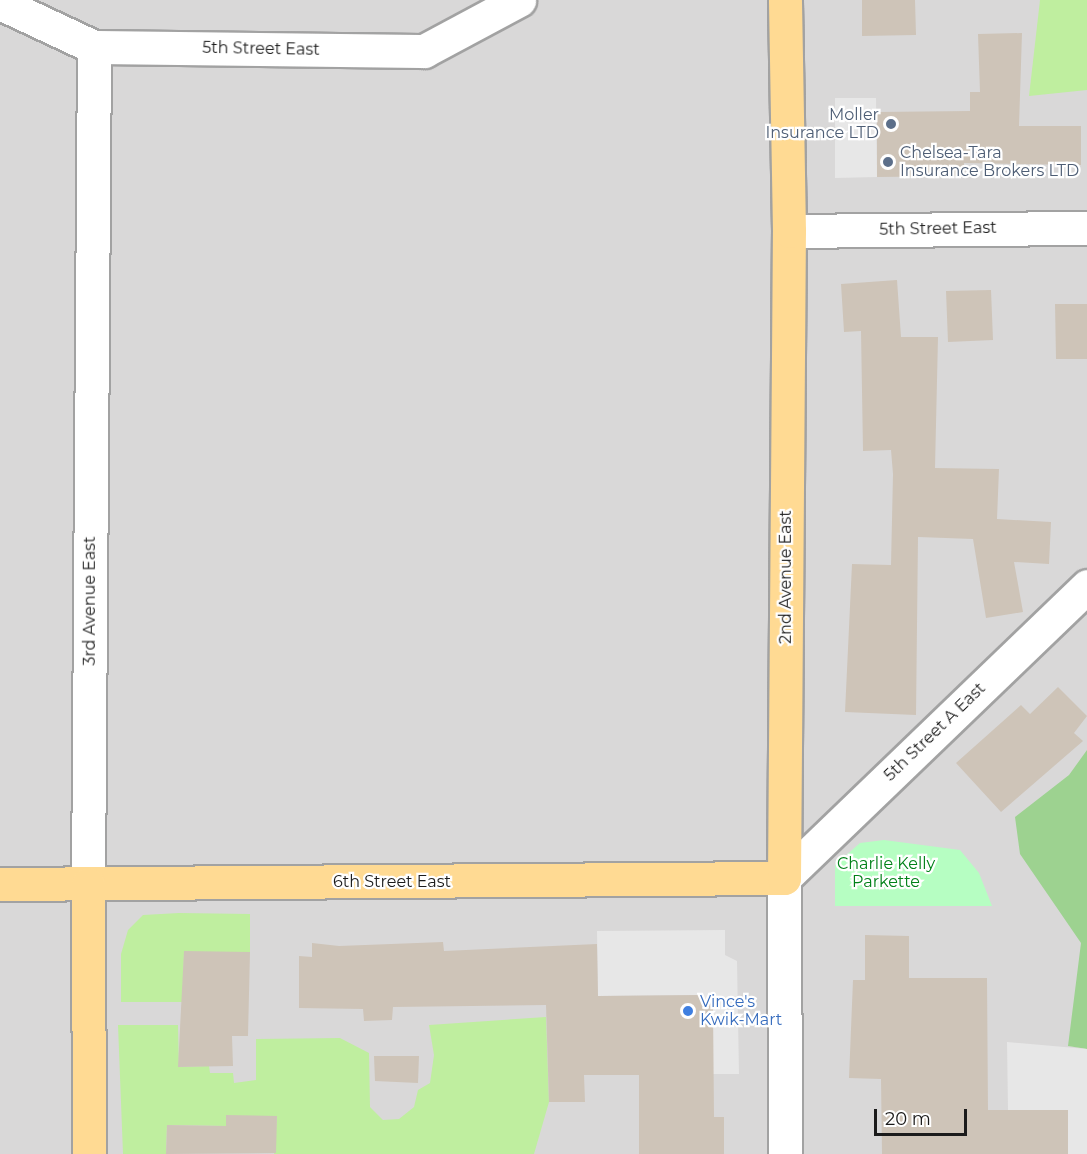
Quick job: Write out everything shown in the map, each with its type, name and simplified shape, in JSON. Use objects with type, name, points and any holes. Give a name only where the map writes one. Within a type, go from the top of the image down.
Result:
[{"type":"main road","name":"2nd Avenue East","points":[[784,0],[789,231],[784,878]]},
{"type":"main road","name":"6th Street East","points":[[0,884],[784,878]]},
{"type":"main road","name":"3rd Avenue East","points":[[88,884],[88,1154]]},
{"type":"street","name":"5th Street East","points":[[0,3],[94,47],[424,51],[519,0]]},
{"type":"street","name":"3rd Avenue East","points":[[88,884],[94,47]]},
{"type":"street","name":"5th Street East","points":[[789,231],[1087,228]]},
{"type":"street","name":"5th Street A East","points":[[784,878],[1087,586]]},
{"type":"street","name":"2nd Avenue East","points":[[784,878],[785,1154]]},
{"type":"shaded area","points":[[0,0],[1087,0],[1087,902],[1069,1046],[1087,1049],[1087,1154],[0,1154]]},
{"type":"shaded area","points":[[835,98],[876,98],[877,177],[835,178]]},
{"type":"shaded area","points":[[725,930],[725,955],[737,961],[739,1074],[713,1074],[713,1006],[701,995],[598,996],[597,931]]},
{"type":"shaded area","points":[[1007,1042],[1087,1049],[1087,1154],[1068,1154],[1068,1110],[1008,1110]]},
{"type":"green space","points":[[1040,0],[1087,0],[1087,90],[1029,96]]},
{"type":"green space","points":[[1087,750],[1087,1049],[1068,1046],[1081,943],[1020,854],[1015,817],[1069,775]]},
{"type":"green space","name":"Charlie Kelly Parkette","points":[[884,840],[960,850],[979,873],[992,906],[835,906],[835,865],[860,843]]},
{"type":"green space","points":[[250,914],[250,952],[184,952],[183,1002],[121,1002],[121,954],[128,930],[143,915]]},
{"type":"green space","points":[[546,1017],[549,1102],[534,1154],[274,1154],[277,1116],[226,1116],[226,1126],[167,1125],[166,1154],[123,1154],[118,1025],[178,1025],[179,1067],[209,1066],[210,1073],[233,1073],[234,1083],[256,1080],[256,1039],[340,1038],[369,1053],[370,1107],[383,1120],[399,1119],[414,1107],[418,1090],[430,1083],[434,1055],[429,1025]]},
{"type":"building","points":[[862,0],[915,0],[916,35],[862,36]]},
{"type":"building","points":[[1022,33],[1019,126],[1081,126],[1081,165],[964,163],[964,176],[877,177],[877,112],[970,111],[970,92],[980,92],[978,34]]},
{"type":"building","points":[[897,280],[901,337],[938,337],[935,468],[999,469],[997,519],[1051,522],[1049,564],[1014,562],[1023,612],[986,618],[973,539],[918,537],[916,715],[845,712],[852,564],[891,565],[893,474],[891,450],[863,451],[861,331],[844,332],[841,284]]},
{"type":"building","points":[[991,290],[993,340],[948,342],[946,291]]},
{"type":"building","points":[[1055,304],[1087,304],[1087,359],[1056,359]]},
{"type":"building","points":[[1058,687],[1087,716],[1074,733],[1083,741],[1001,812],[956,763],[1021,705],[1030,714]]},
{"type":"building","points":[[865,935],[909,936],[909,978],[987,978],[988,1110],[1068,1110],[1068,1154],[882,1154],[881,1079],[849,1078],[853,980],[865,980]]},
{"type":"building","points":[[443,942],[444,951],[597,944],[598,996],[701,995],[713,1006],[714,1117],[724,1117],[724,1154],[639,1154],[639,1075],[584,1075],[585,1102],[549,1102],[546,1005],[393,1007],[392,1020],[364,1021],[363,1009],[299,1008],[299,956],[312,957],[312,943],[339,946]]},
{"type":"building","points":[[184,951],[250,952],[248,1036],[232,1036],[233,1066],[178,1067]]},
{"type":"building","points":[[374,1056],[419,1056],[418,1083],[375,1081]]},
{"type":"building","points":[[226,1115],[277,1116],[276,1153],[166,1154],[167,1125],[226,1126]]},
{"type":"place","name":"Moller Insurance LTD","points":[[891,124]]},
{"type":"place","name":"Chelsea-Tara Insurance Brokers LTD","points":[[888,162]]},
{"type":"place","name":"Vince's Kwik-Mart","points":[[688,1011]]}]
